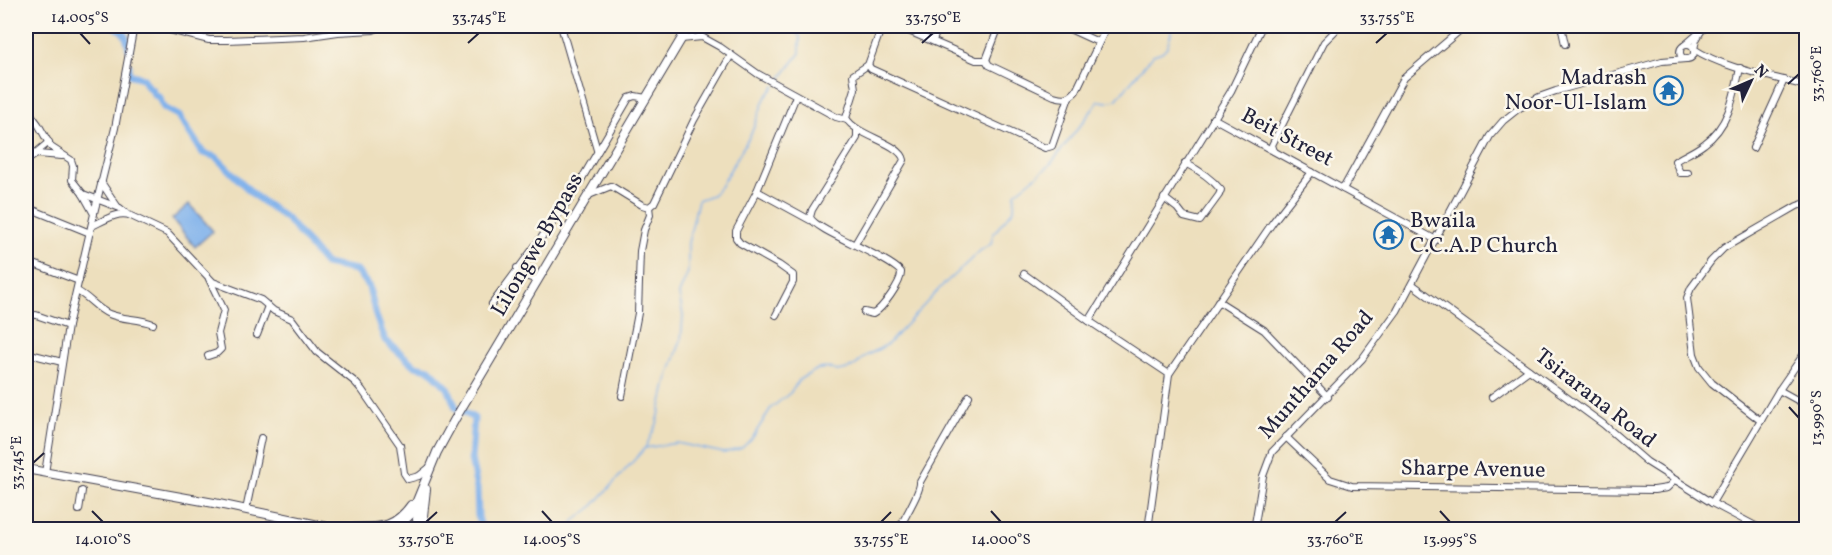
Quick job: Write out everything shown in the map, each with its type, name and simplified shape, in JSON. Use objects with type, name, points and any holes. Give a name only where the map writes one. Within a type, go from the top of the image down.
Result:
[{"type":"main road","name":"Lilongwe Bypass","points":[[400,525],[412,513],[429,467],[464,403],[689,26]]},
{"type":"main road","points":[[427,530],[423,516],[423,504],[429,467]]},
{"type":"main road","points":[[26,469],[340,529],[374,529],[389,524],[406,512],[422,488]]},
{"type":"main road","name":"Lilongwe Bypass","points":[[418,530],[417,514],[422,488]]},
{"type":"main road","points":[[392,530],[400,525],[410,525],[418,530]]},
{"type":"street","points":[[45,473],[68,326],[115,128],[134,26]]},
{"type":"street","points":[[153,26],[209,40],[304,37],[373,30],[383,26]]},
{"type":"street","points":[[561,26],[597,150]]},
{"type":"street","points":[[700,36],[702,26]]},
{"type":"street","points":[[847,120],[855,89],[853,75],[867,65],[882,26]]},
{"type":"street","points":[[897,26],[976,60],[986,60],[989,64],[1054,96],[1069,98]]},
{"type":"street","points":[[933,40],[939,26]]},
{"type":"street","points":[[986,60],[999,26]]},
{"type":"street","points":[[1063,26],[1098,42]]},
{"type":"street","points":[[867,65],[871,69],[1045,148],[1052,146],[1069,98],[1076,91],[1107,26]]},
{"type":"street","name":"Beit Street","points":[[1262,26],[1231,91],[1213,118],[1436,240]]},
{"type":"street","points":[[1274,152],[1272,145],[1313,63],[1329,35],[1340,26]]},
{"type":"street","points":[[1343,189],[1404,78],[1465,26]]},
{"type":"street","points":[[1561,26],[1565,44]]},
{"type":"street","points":[[1662,61],[1707,26]]},
{"type":"street","points":[[1689,59],[1695,54],[1696,40],[1701,31]]},
{"type":"street","points":[[681,39],[700,36],[796,96],[836,117],[847,120],[857,129],[900,151],[904,160],[855,244]]},
{"type":"street","points":[[1683,46],[1692,45],[1694,49],[1712,58],[1806,86]]},
{"type":"street","points":[[1683,46],[1680,54],[1689,59]]},
{"type":"street","points":[[649,207],[656,200],[694,120],[731,55]]},
{"type":"street","points":[[1662,61],[1712,58]]},
{"type":"street","name":"Munthama Road","points":[[1254,530],[1265,469],[1272,452],[1328,397],[1368,351],[1397,311],[1485,144],[1496,128],[1510,114],[1526,104],[1556,91],[1662,61]]},
{"type":"street","points":[[1688,173],[1680,173],[1675,161],[1703,145],[1718,130],[1731,107],[1740,68]]},
{"type":"street","points":[[1753,148],[1784,80]]},
{"type":"street","points":[[492,304],[517,268],[528,259],[570,199],[629,98],[635,96],[646,98]]},
{"type":"street","points":[[776,315],[793,282],[793,275],[740,243],[735,235],[757,191],[796,96]]},
{"type":"street","points":[[26,108],[56,151],[73,163],[72,180],[94,214]]},
{"type":"street","points":[[1089,321],[1213,118]]},
{"type":"street","points":[[810,220],[812,210],[857,138],[857,129]]},
{"type":"street","points":[[26,161],[49,142]]},
{"type":"street","points":[[32,156],[41,154],[65,157]]},
{"type":"street","points":[[1164,198],[1184,217],[1200,221],[1219,195],[1221,190],[1215,183],[1201,171],[1185,163]]},
{"type":"street","points":[[1148,530],[1169,374],[1218,301],[1312,172]]},
{"type":"street","points":[[599,176],[608,187]]},
{"type":"street","points":[[101,182],[109,196],[126,213],[167,233],[208,279],[224,310],[218,333],[221,349],[208,356]]},
{"type":"street","points":[[589,195],[613,187],[649,207]]},
{"type":"street","points":[[757,191],[899,270],[902,276],[879,309],[873,314],[864,312]]},
{"type":"street","points":[[83,194],[120,208]]},
{"type":"street","points":[[1761,421],[1712,383],[1699,367],[1694,354],[1687,298],[1691,288],[1724,248],[1806,203]]},
{"type":"street","points":[[26,207],[91,230]]},
{"type":"street","points":[[622,396],[638,313],[640,251],[650,215],[649,207]]},
{"type":"street","points":[[91,230],[111,217],[126,213]]},
{"type":"street","points":[[26,261],[79,281]]},
{"type":"street","points":[[517,268],[517,273],[521,276],[534,279]]},
{"type":"street","points":[[1024,274],[1169,374]]},
{"type":"street","points":[[208,279],[261,300],[292,319],[317,352],[359,386],[400,445],[404,473],[408,479],[419,476],[429,467]]},
{"type":"street","name":"Tsirarana Road","points":[[1412,284],[1610,429],[1647,462],[1712,503],[1763,530]]},
{"type":"street","points":[[77,291],[109,314],[153,324]]},
{"type":"street","points":[[1218,301],[1264,330],[1328,397]]},
{"type":"street","points":[[257,334],[268,306]]},
{"type":"street","points":[[36,315],[68,326]]},
{"type":"street","points":[[1712,503],[1779,390],[1806,351]]},
{"type":"street","points":[[26,352],[62,362]]},
{"type":"street","points":[[1492,397],[1529,370]]},
{"type":"street","points":[[1779,390],[1806,405]]},
{"type":"street","points":[[898,530],[920,489],[920,482],[969,396]]},
{"type":"street","name":"Sharpe Avenue","points":[[1286,437],[1330,479],[1352,486],[1654,490],[1667,488],[1675,480]]},
{"type":"street","points":[[246,510],[261,438]]},
{"type":"street","points":[[79,510],[82,491]]},
{"type":"water","points":[[189,204],[213,231],[195,247],[172,219]]},
{"type":"waterway","points":[[114,26],[125,35],[129,49]]},
{"type":"waterway","points":[[778,82],[800,53],[800,37],[792,26]]},
{"type":"waterway","points":[[645,448],[677,443],[724,453],[742,448],[753,437],[771,408],[790,393],[800,379],[818,369],[829,368],[837,371],[848,369],[888,344],[942,286],[981,250],[991,244],[993,234],[1014,209],[1015,193],[1049,166],[1099,101],[1116,100],[1153,55],[1162,52],[1167,47],[1173,26]]},
{"type":"waterway","points":[[129,66],[128,74],[143,78],[154,95],[158,96],[164,108],[179,116],[203,153],[216,157],[255,196],[287,219],[325,264],[356,270],[369,287],[385,340],[415,366],[429,369],[448,388],[456,408],[474,418],[471,459],[477,489],[478,517],[482,530]]},
{"type":"waterway","points":[[570,530],[574,521],[591,508],[645,448],[657,424],[667,381],[681,340],[683,316],[679,294],[688,272],[688,243],[698,200],[712,195],[720,187],[751,134],[765,98],[775,86]]},
{"type":"place","name":"Madrash Noor-Ul-Islam","points":[[1668,91]]},
{"type":"place","name":"Bwaila C.C.A.P Church","points":[[1389,234]]}]
